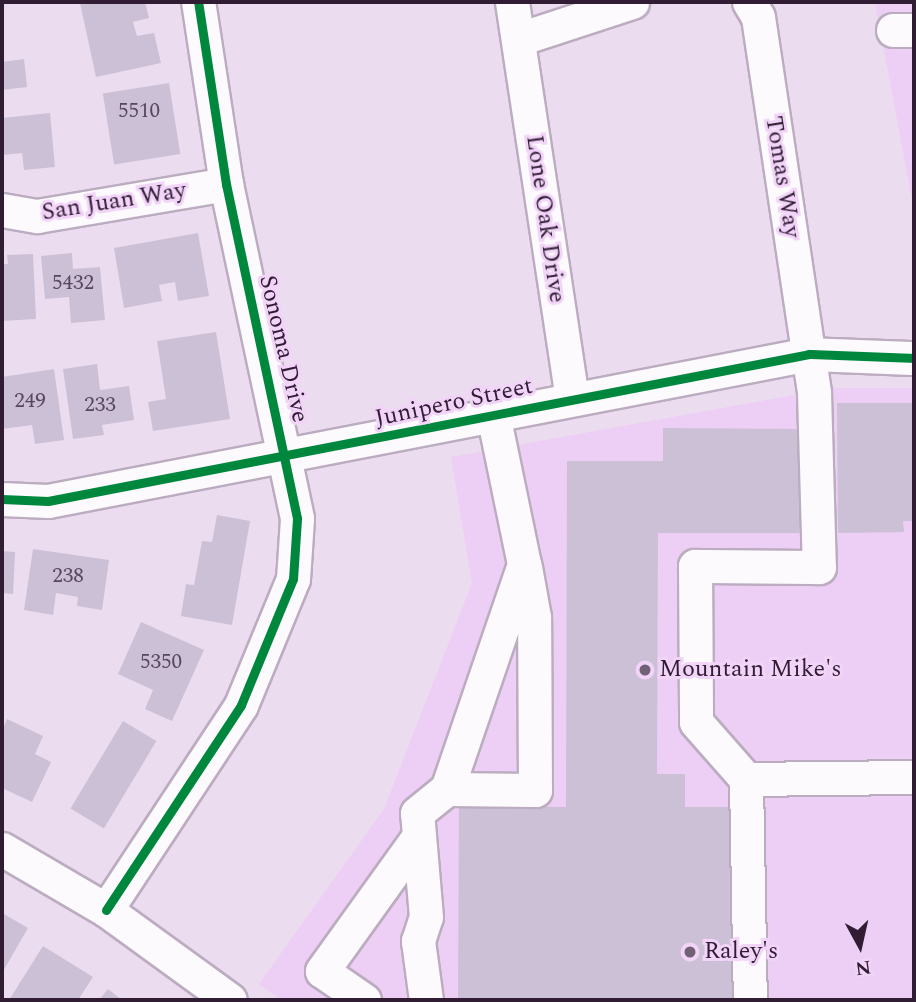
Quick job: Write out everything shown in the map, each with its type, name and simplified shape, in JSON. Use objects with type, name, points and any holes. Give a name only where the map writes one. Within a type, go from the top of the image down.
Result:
[{"type":"street","name":"Sonoma Drive","points":[[106,909],[241,705],[293,579],[297,518],[287,457],[226,184],[198,2]]},
{"type":"street","name":"Lone Oak Drive","points":[[512,2],[572,398]]},
{"type":"street","points":[[519,39],[632,2]]},
{"type":"street","name":"Tomas Way","points":[[746,779],[696,723],[695,566],[819,568],[814,393],[758,17],[749,2]]},
{"type":"street","name":"San Juan Way","points":[[2,210],[37,216],[226,184]]},
{"type":"street","name":"Junipero Street","points":[[2,499],[48,501],[287,457],[572,398],[809,354],[914,358]]},
{"type":"street","points":[[447,789],[534,790],[534,617],[493,414]]},
{"type":"street","points":[[426,1000],[418,941],[426,916],[417,813],[447,789],[524,564]]},
{"type":"street","points":[[750,1000],[746,779],[914,777]]},
{"type":"street","points":[[364,1000],[322,971],[419,836]]},
{"type":"street","points":[[2,849],[106,909],[230,1000]]},
{"type":"shaded area","points":[[875,2],[914,2],[914,210]]},
{"type":"shaded area","points":[[833,388],[914,388],[914,1000],[281,1000],[259,984],[384,809],[472,583],[451,457]]},
{"type":"building","points":[[145,2],[149,18],[133,22],[137,36],[154,33],[161,63],[96,77],[80,3]]},
{"type":"building","points":[[24,59],[27,87],[2,90],[2,62]]},
{"type":"building","points":[[169,83],[180,154],[114,165],[103,93]]},
{"type":"building","points":[[50,113],[55,167],[24,170],[22,153],[2,155],[2,118]]},
{"type":"building","points":[[198,233],[209,296],[178,301],[175,282],[159,285],[162,301],[124,308],[114,248]]},
{"type":"building","points":[[72,253],[73,269],[100,267],[105,320],[71,323],[69,297],[45,299],[41,256]]},
{"type":"building","points":[[33,254],[36,319],[2,321],[2,264],[8,264],[7,255]]},
{"type":"building","points":[[216,332],[230,419],[153,431],[148,402],[166,399],[157,341]]},
{"type":"building","points":[[97,364],[100,390],[129,386],[134,420],[102,425],[104,435],[73,439],[63,369]]},
{"type":"building","points":[[54,369],[64,440],[35,444],[32,425],[2,429],[2,377]]},
{"type":"building","points":[[837,403],[914,403],[914,521],[903,521],[904,532],[838,533]]},
{"type":"building","points":[[663,428],[800,429],[799,533],[658,533],[657,774],[685,774],[685,807],[733,807],[732,1000],[458,1000],[459,806],[566,807],[567,461],[663,461]]},
{"type":"building","points":[[217,515],[250,521],[232,625],[181,616],[186,584],[194,585],[202,541],[212,542]]},
{"type":"building","points":[[33,549],[109,560],[102,610],[77,606],[78,597],[56,593],[53,615],[24,610]]},
{"type":"building","points":[[2,551],[15,552],[13,594],[2,593]]},
{"type":"building","points":[[141,622],[204,650],[172,721],[145,709],[153,690],[118,674]]},
{"type":"building","points":[[7,719],[43,736],[35,754],[51,762],[32,802],[2,788],[2,731]]},
{"type":"building","points":[[123,721],[156,741],[104,829],[70,808]]},
{"type":"building","points":[[2,913],[28,928],[2,973]]},
{"type":"building","points":[[43,946],[93,977],[78,1000],[9,1000]]},
{"type":"building","points":[[108,989],[122,1000],[99,1000]]},
{"type":"cycle path","points":[[106,910],[241,705],[293,579],[297,518],[226,184],[198,2]]},
{"type":"cycle path","points":[[2,499],[48,501],[809,354],[914,358]]},
{"type":"place","name":"Mountain Mike's","points":[[645,670]]},
{"type":"place","name":"Raley's","points":[[690,952]]}]
